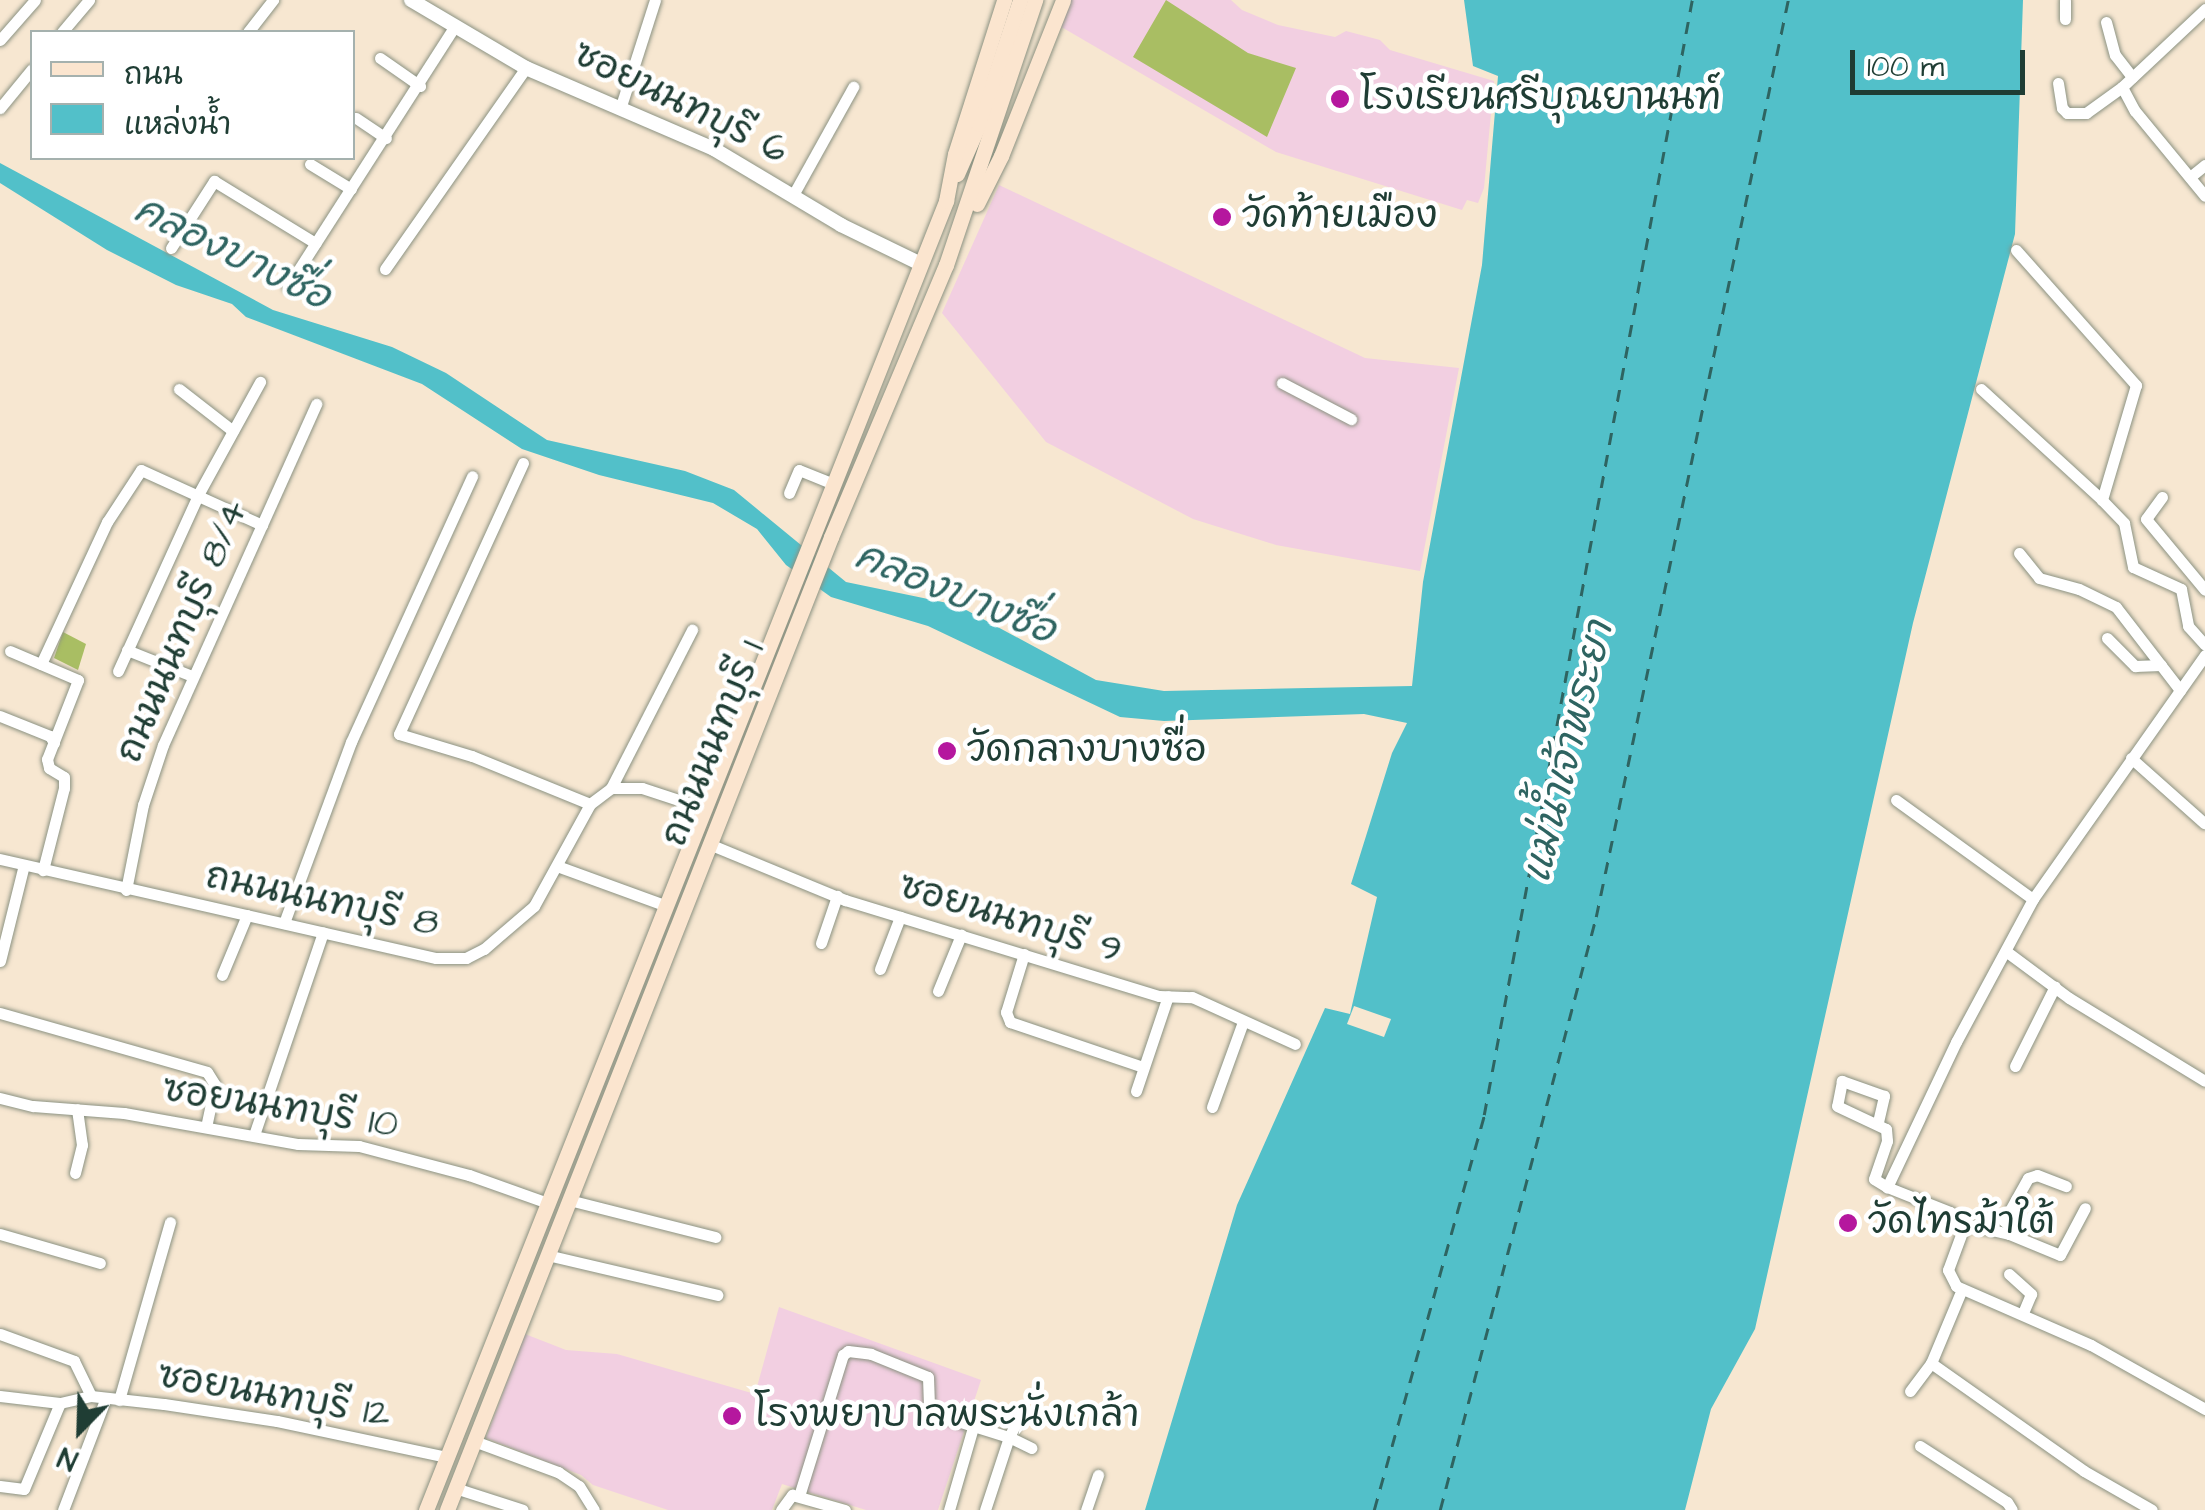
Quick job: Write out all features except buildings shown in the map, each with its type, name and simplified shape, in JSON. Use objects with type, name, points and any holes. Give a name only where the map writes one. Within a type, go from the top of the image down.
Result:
[{"type":"main road","name":"ถนนนนทบุรี 1","points":[[426,1510],[545,1202],[946,201],[955,154],[1004,0]]},
{"type":"main road","points":[[946,201],[979,124],[1020,0]]},
{"type":"main road","name":"ถนนนนทบุรี 1","points":[[447,1510],[831,537],[946,265],[1038,0]]},
{"type":"main road","points":[[946,265],[1001,156],[1063,0]]},
{"type":"street","points":[[0,40],[34,0]]},
{"type":"street","points":[[64,30],[89,0]]},
{"type":"street","points":[[250,30],[273,0]]},
{"type":"street","name":"ซอยนนทบุรี 6","points":[[411,0],[526,68],[714,149],[920,264]]},
{"type":"street","points":[[620,108],[655,0]]},
{"type":"street","points":[[2065,0],[2066,19]]},
{"type":"street","points":[[2058,83],[2062,108],[2078,115],[2127,82],[2205,10]]},
{"type":"street","points":[[2106,22],[2135,111],[2205,196]]},
{"type":"street","points":[[288,286],[455,26]]},
{"type":"street","points":[[380,58],[420,86]]},
{"type":"street","points":[[385,269],[526,68]]},
{"type":"street","points":[[0,108],[30,71]]},
{"type":"street","points":[[793,195],[853,88]]},
{"type":"street","points":[[356,118],[386,138]]},
{"type":"street","points":[[310,164],[351,189]]},
{"type":"street","points":[[2190,177],[2205,165]]},
{"type":"street","points":[[171,248],[214,181],[315,243]]},
{"type":"street","points":[[2016,250],[2136,385],[2102,500]]},
{"type":"street","points":[[118,671],[199,493],[260,382]]},
{"type":"street","points":[[1282,383],[1351,419]]},
{"type":"street","points":[[179,389],[232,431]]},
{"type":"street","points":[[1981,389],[2124,522],[2133,568],[2182,589],[2188,626],[2205,645]]},
{"type":"street","name":"ถนนนนทบุรี 8/4","points":[[126,890],[143,805],[192,676],[316,404]]},
{"type":"street","points":[[523,464],[400,734],[472,756],[590,804]]},
{"type":"street","points":[[41,664],[106,522],[141,470],[199,493],[262,525]]},
{"type":"street","points":[[789,493],[799,470],[833,484]]},
{"type":"street","points":[[284,923],[351,742],[472,476]]},
{"type":"street","points":[[2162,496],[2146,519],[2205,590]]},
{"type":"street","points":[[2019,553],[2038,578],[2079,589],[2116,606],[2180,690]]},
{"type":"street","name":"ถนนนนทบุรี 8","points":[[0,859],[436,958],[466,958],[484,950],[534,906],[590,804],[611,788],[692,630]]},
{"type":"street","points":[[2107,638],[2135,666],[2161,665]]},
{"type":"street","points":[[10,650],[78,680],[46,764],[64,777],[64,788],[44,870]]},
{"type":"street","points":[[127,650],[192,676]]},
{"type":"street","points":[[1888,1184],[1956,1042],[2033,899],[2205,655]]},
{"type":"street","points":[[2194,670],[2205,682]]},
{"type":"street","points":[[0,716],[50,736],[54,743]]},
{"type":"street","points":[[2131,758],[2204,824]]},
{"type":"street","points":[[611,788],[642,788],[703,808]]},
{"type":"street","points":[[1896,800],[2033,899]]},
{"type":"street","name":"ซอยนนทบุรี 9","points":[[709,844],[900,917],[1168,996],[1192,997],[1295,1044]]},
{"type":"street","points":[[0,961],[24,865]]},
{"type":"street","points":[[556,866],[664,905]]},
{"type":"street","points":[[820,943],[837,896]]},
{"type":"street","points":[[222,976],[247,915]]},
{"type":"street","points":[[880,968],[900,917]]},
{"type":"street","points":[[254,1135],[323,932]]},
{"type":"street","points":[[938,992],[961,935]]},
{"type":"street","points":[[2006,952],[2205,1081]]},
{"type":"street","points":[[1024,954],[1006,1012],[1010,1022],[1143,1067]]},
{"type":"street","points":[[2015,1066],[2055,986]]},
{"type":"street","points":[[1136,1091],[1168,996]]},
{"type":"street","points":[[0,1012],[207,1072],[215,1088],[206,1127]]},
{"type":"street","points":[[1212,1106],[1243,1022]]},
{"type":"street","points":[[1878,1122],[1884,1096],[1842,1081],[1837,1106],[1886,1129],[1887,1141],[1874,1179],[1950,1212],[1964,1224],[2009,1234],[2060,1256],[2085,1208]]},
{"type":"street","name":"ซอยนนทบุรี 10","points":[[0,1098],[306,1145],[359,1146],[469,1174],[545,1202]]},
{"type":"street","points":[[76,1173],[82,1146],[77,1109]]},
{"type":"street","points":[[2009,1234],[2013,1228],[2004,1222],[2028,1178],[2037,1175],[2066,1186]]},
{"type":"street","points":[[569,1200],[715,1236]]},
{"type":"street","points":[[119,1400],[170,1222]]},
{"type":"street","points":[[1964,1224],[1948,1270],[1950,1280],[1962,1289],[2023,1313],[2205,1409]]},
{"type":"street","points":[[0,1234],[100,1263]]},
{"type":"street","points":[[547,1256],[717,1295]]},
{"type":"street","points":[[2009,1274],[2030,1290],[2023,1313]]},
{"type":"street","points":[[1910,1392],[1931,1363],[1962,1289]]},
{"type":"street","points":[[0,1334],[74,1360],[91,1396],[60,1403],[0,1396]]},
{"type":"street","points":[[799,1496],[843,1356],[848,1351],[871,1354],[928,1377],[929,1404],[935,1414],[974,1424],[1032,1448]]},
{"type":"street","points":[[1931,1363],[2084,1471],[2152,1510]]},
{"type":"street","name":"ซอยนนทบุรี 12","points":[[91,1396],[277,1421],[446,1457]]},
{"type":"street","points":[[63,1510],[105,1400]]},
{"type":"street","points":[[0,1486],[24,1490],[60,1403]]},
{"type":"street","points":[[985,1510],[1020,1415]]},
{"type":"street","points":[[949,1510],[974,1424]]},
{"type":"street","points":[[474,1442],[558,1472],[579,1486],[594,1510]]},
{"type":"street","points":[[1920,1446],[2007,1502],[2012,1510]]},
{"type":"street","points":[[1086,1510],[1098,1475]]},
{"type":"street","points":[[456,1488],[524,1510]]},
{"type":"street","points":[[781,1510],[786,1498],[799,1496],[845,1510]]},
{"type":"shaded area","name":"โรงเรียนศรีบุณยานนท์","points":[[1069,0],[1231,0],[1242,10],[1278,25],[1335,37],[1346,31],[1380,40],[1390,50],[1494,81],[1484,188],[1478,203],[1467,200],[1462,210],[1276,152],[1058,25]]},
{"type":"shaded area","points":[[999,185],[1365,358],[1459,368],[1420,571],[1276,545],[1193,519],[1046,442],[942,313]]},
{"type":"shaded area","name":"โรงพยาบาลพระนั่งเกล้า","points":[[779,1307],[981,1380],[938,1510],[866,1510],[782,1484],[772,1510],[668,1510],[593,1485],[581,1475],[486,1438],[525,1334],[566,1350],[617,1354],[755,1394]]},
{"type":"green space","points":[[1166,0],[1248,53],[1296,68],[1267,137],[1133,57]]},
{"type":"green space","points":[[63,632],[86,644],[78,670],[54,658]]},
{"type":"water","name":"แม่น้ำเจ้าพระยา","points":[[1464,0],[2023,0],[2015,234],[1913,623],[1755,1329],[1711,1409],[1685,1510],[1145,1510],[1237,1205],[1325,1008],[1350,1014],[1377,897],[1351,884],[1392,753],[1407,723],[1364,714],[1164,721],[1120,717],[928,626],[831,597],[786,565],[757,529],[713,503],[599,475],[522,449],[422,384],[246,317],[232,304],[176,285],[107,250],[0,183],[0,163],[273,310],[392,347],[446,373],[547,440],[685,471],[734,490],[846,582],[957,605],[1096,680],[1164,691],[1412,686],[1423,582],[1482,265],[1498,76],[1473,66]]},
{"type":"pier","points":[[1354,1006],[1391,1019],[1384,1037],[1347,1024]]},
{"type":"ferry route","points":[[1374,1510],[1484,1115],[1692,0]]},
{"type":"ferry route","points":[[1440,1510],[1596,917],[1788,0]]},
{"type":"place","name":"โรงเรียนศรีบุณยานนท์","points":[[1340,99]]},
{"type":"place","name":"วัดท้ายเมือง","points":[[1222,217]]},
{"type":"place","name":"วัดกลางบางซื่อ","points":[[947,751]]},
{"type":"place","name":"วัดไทรม้าใต้","points":[[1848,1223]]},
{"type":"place","name":"โรงพยาบาลพระนั่งเกล้า","points":[[732,1416]]},
{"type":"water label","name":"คลองบางซื่อ","points":[[232,254]]},
{"type":"water label","name":"คลองบางซื่อ","points":[[955,594]]}]
